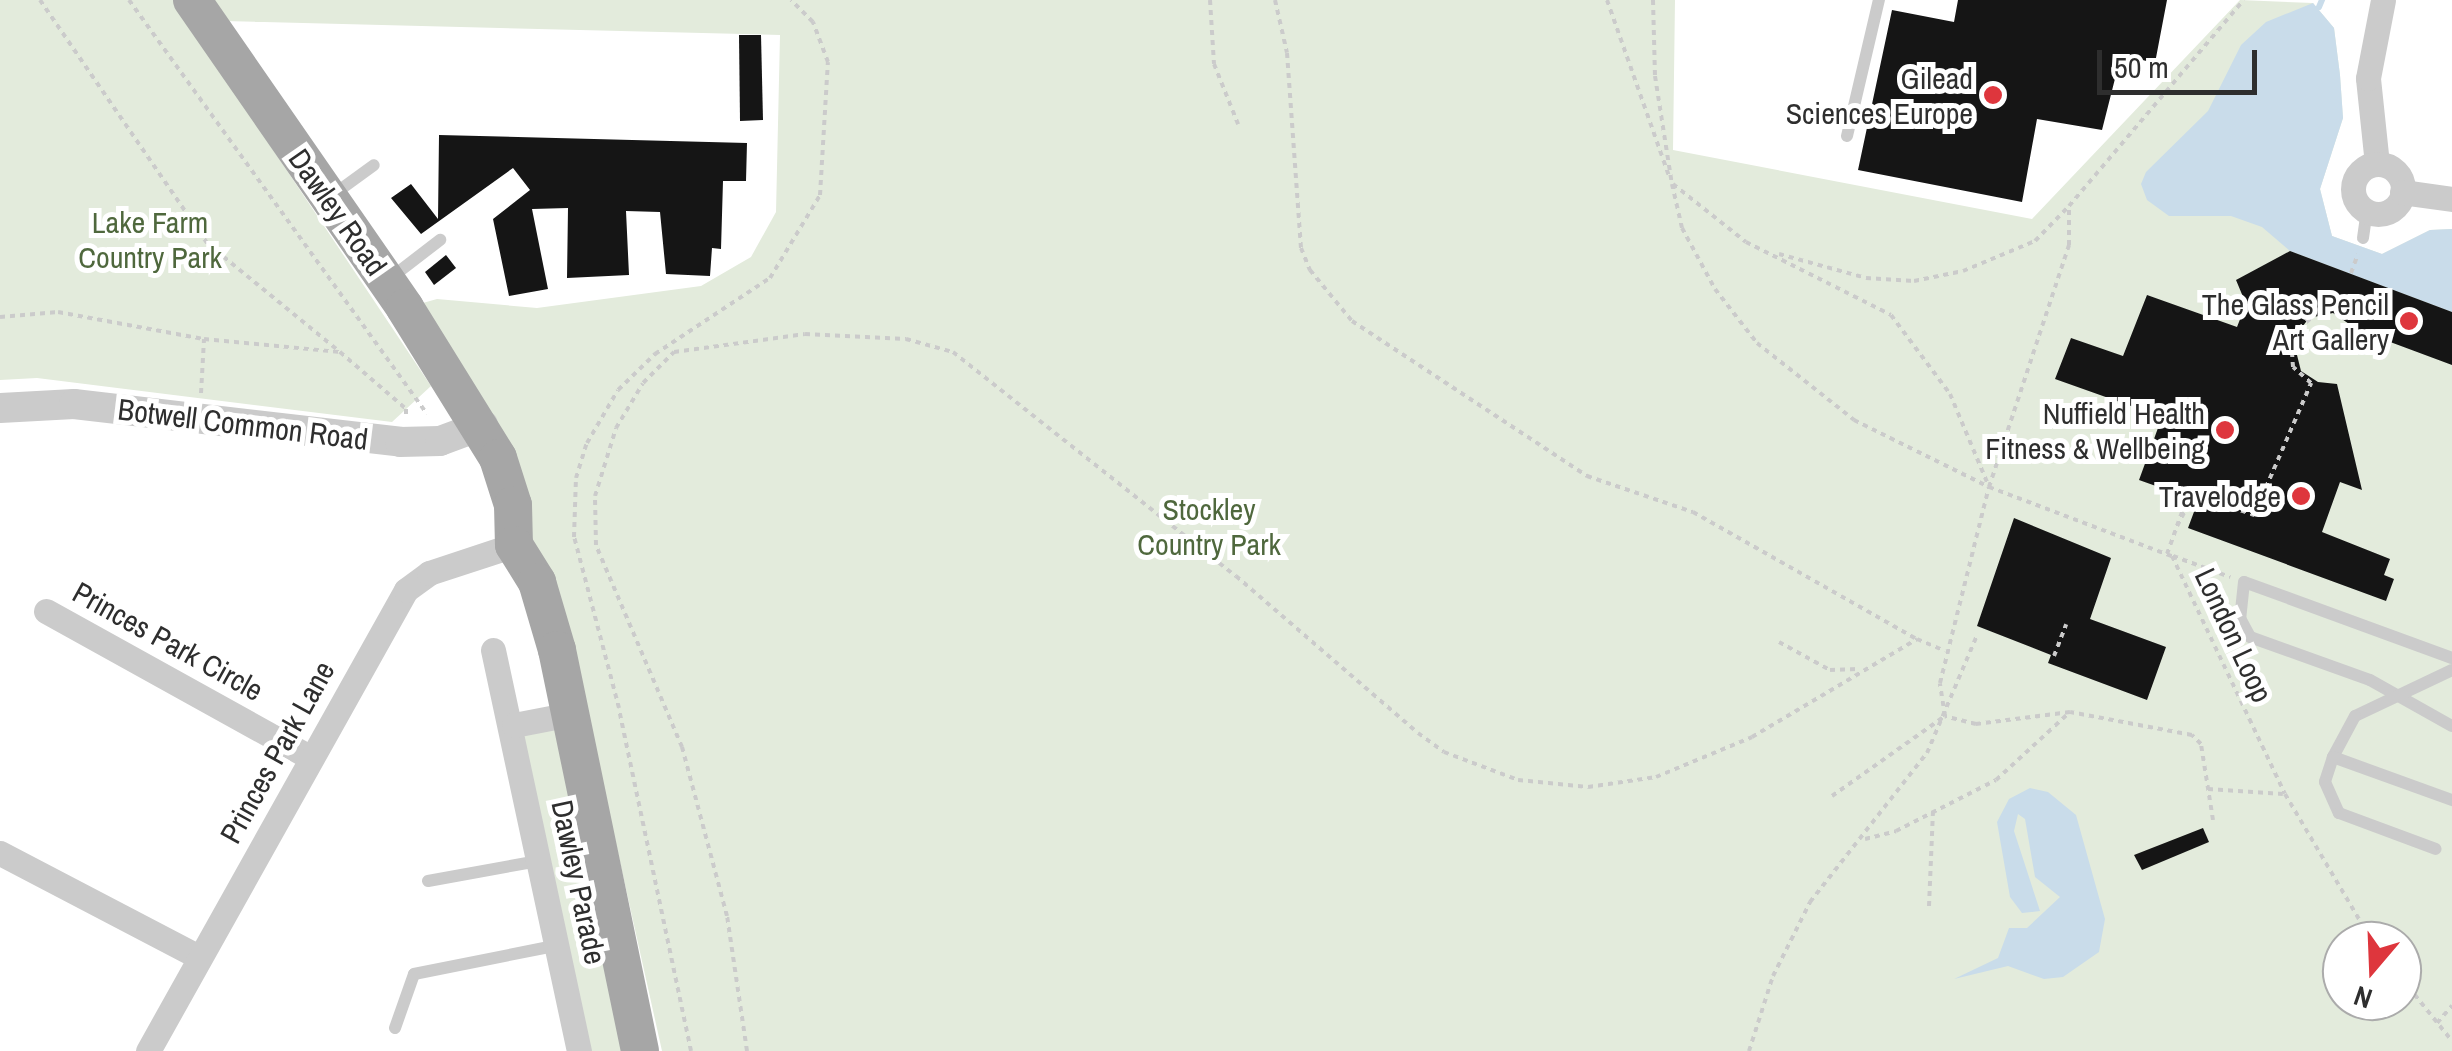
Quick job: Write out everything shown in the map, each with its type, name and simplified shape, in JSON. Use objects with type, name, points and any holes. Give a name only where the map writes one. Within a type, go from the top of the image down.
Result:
[{"type":"main road","name":"Dawley Road","points":[[192,0],[482,425],[511,496],[514,545]]},
{"type":"main road","points":[[514,545],[542,595],[640,1051]]},
{"type":"street","points":[[2377,164],[2368,78],[2383,0]]},
{"type":"street","points":[[2377,164],[2393,170],[2402,192],[2390,211],[2367,211],[2356,200],[2354,184],[2362,170],[2377,164]]},
{"type":"street","points":[[2402,192],[2452,199]]},
{"type":"street","name":"Botwell Common Road","points":[[0,408],[74,404],[400,442],[440,441],[482,425]]},
{"type":"street","name":"Princes Park Lane","points":[[148,1051],[412,583],[514,545]]},
{"type":"street","name":"Princes Park Circle","points":[[46,611],[312,758]]},
{"type":"street","name":"Dawley Parade","points":[[493,650],[514,725],[579,1051]]},
{"type":"street","points":[[514,725],[570,714]]},
{"type":"street","points":[[0,853],[200,958]]},
{"type":"lane","points":[[1847,136],[1879,0]]},
{"type":"lane","points":[[328,198],[374,165]]},
{"type":"lane","points":[[2363,238],[2367,211]]},
{"type":"lane","points":[[386,282],[440,240]]},
{"type":"lane","points":[[2447,721],[2398,696],[2250,638],[2240,618],[2244,582],[2452,658]]},
{"type":"lane","points":[[2436,848],[2339,812],[2325,782],[2355,716],[2452,670]]},
{"type":"lane","points":[[2333,758],[2452,800]]},
{"type":"lane","points":[[428,881],[541,861]]},
{"type":"lane","points":[[395,1028],[414,974],[559,946]]},
{"type":"path","points":[[40,0],[208,244],[406,409],[400,442]]},
{"type":"path","points":[[129,0],[419,397],[440,441]]},
{"type":"path","points":[[690,1051],[619,708],[574,537],[576,478],[587,443],[618,390],[655,354],[770,278],[820,195],[828,62],[812,22],[791,0]]},
{"type":"path","points":[[1210,0],[1214,64],[1238,124]]},
{"type":"path","points":[[1275,0],[1287,53],[1301,248],[1310,270],[1352,321],[1586,476],[1693,512],[1945,651]]},
{"type":"path","points":[[1608,0],[1672,184],[1746,242],[1891,315],[1950,394],[1989,487]]},
{"type":"path","name":"London Loop","points":[[1653,0],[1656,76],[1672,184],[1682,228],[1715,289],[1757,342],[1854,420],[1989,487],[2170,555],[2285,794],[2360,921]]},
{"type":"path","points":[[1746,242],[1821,269],[1914,281],[1963,271],[2035,240],[2069,206],[2244,0]]},
{"type":"path","points":[[1945,716],[1945,651],[1989,487],[2069,245],[2069,206]]},
{"type":"path","points":[[0,317],[58,312],[204,339],[340,352]]},
{"type":"path","points":[[2177,526],[2194,494],[2254,515],[2311,383],[2294,367],[2290,340],[2300,321],[2315,315]]},
{"type":"path","points":[[747,1051],[727,916],[682,747],[596,544],[598,480],[616,428],[643,382],[674,352],[805,334],[906,339],[953,352],[1236,576],[1431,742],[1518,780],[1588,788],[1656,777],[1712,758],[1917,638]]},
{"type":"path","points":[[200,418],[204,339]]},
{"type":"path","points":[[2191,487],[2170,555],[2244,582]]},
{"type":"path","points":[[2054,656],[2066,624]]},
{"type":"path","points":[[1748,1051],[1772,976],[1810,902],[1863,840],[1927,753],[1978,636]]},
{"type":"path","points":[[1779,642],[1830,670],[1863,669]]},
{"type":"path","points":[[1863,840],[1996,780],[2070,712]]},
{"type":"path","points":[[1832,796],[1945,716],[1997,725],[2070,712],[2192,735],[2201,744],[2213,820]]},
{"type":"path","points":[[2208,789],[2285,794]]},
{"type":"path","points":[[1929,906],[1932,812]]},
{"type":"path","points":[[2422,1004],[2452,1042]]},
{"type":"path","points":[[2438,1024],[2452,1006]]},
{"type":"green space","name":"Lake Farm Country Park","points":[[0,0],[173,0],[431,386],[392,422],[37,378],[0,380]]},
{"type":"green space","name":"Stockley Country Park","points":[[206,0],[1675,0],[1673,150],[2032,219],[2240,0],[2313,3],[2334,28],[2340,75],[2343,118],[2320,189],[2332,236],[2382,254],[2430,230],[2452,229],[2452,1051],[662,1051],[566,619],[405,308],[437,299],[537,308],[701,286],[751,257],[776,212],[780,35],[223,21]]},
{"type":"green space","points":[[571,714],[642,1051],[590,1051],[514,725]]},
{"type":"water","points":[[2313,3],[2334,28],[2340,75],[2343,118],[2320,189],[2332,236],[2382,254],[2430,230],[2452,229],[2452,312],[2290,251],[2262,227],[2231,216],[2169,216],[2147,200],[2141,184],[2146,172],[2208,111],[2241,45],[2266,22]]},
{"type":"water","points":[[2030,788],[2048,792],[2076,815],[2105,919],[2099,952],[2063,977],[2044,979],[2008,966],[1954,979],[1998,958],[2009,928],[2027,928],[2060,897],[2035,877],[2025,819],[2018,814],[2014,831],[2040,911],[2022,913],[2010,897],[1997,822],[2009,799]]},
{"type":"building","name":"Gilead Sciences Europe","points":[[1958,0],[2167,0],[2155,63],[2121,55],[2102,130],[2037,119],[2022,202],[1858,170],[1892,10],[1954,22]]},
{"type":"building","points":[[739,35],[761,35],[763,120],[740,121]]},
{"type":"building","points":[[439,135],[747,143],[746,181],[723,181],[721,249],[712,248],[710,276],[666,274],[660,212],[626,211],[629,275],[567,278],[568,208],[532,209],[548,289],[509,296],[493,219],[530,190],[513,168],[421,234],[391,198],[411,184],[438,219]]},
{"type":"building","points":[[2290,251],[2452,312],[2452,365],[2358,330],[2333,313],[2309,318],[2293,339],[2301,371],[2318,382],[2337,384],[2362,490],[2340,482],[2322,532],[2390,559],[2384,575],[2394,579],[2386,601],[2188,528],[2198,501],[2139,480],[2162,417],[2055,379],[2071,338],[2123,356],[2147,295],[2237,327],[2246,304],[2236,280]]},
{"type":"building","points":[[446,255],[456,268],[434,285],[425,272]]},
{"type":"building","points":[[2014,518],[2111,558],[2090,619],[2166,647],[2147,700],[2048,663],[2051,655],[1977,626]]},
{"type":"building","points":[[2203,828],[2209,842],[2142,870],[2134,855]]},
{"type":"waterway","points":[[2319,7],[2322,0]]},
{"type":"place","name":"Gilead Sciences Europe","points":[[1993,95]]},
{"type":"place","name":"The Glass Pencil Art Gallery","points":[[2409,321]]},
{"type":"place","name":"Nuffield Health Fitness & Wellbeing","points":[[2225,430]]},
{"type":"place","name":"Travelodge","points":[[2301,496]]}]
